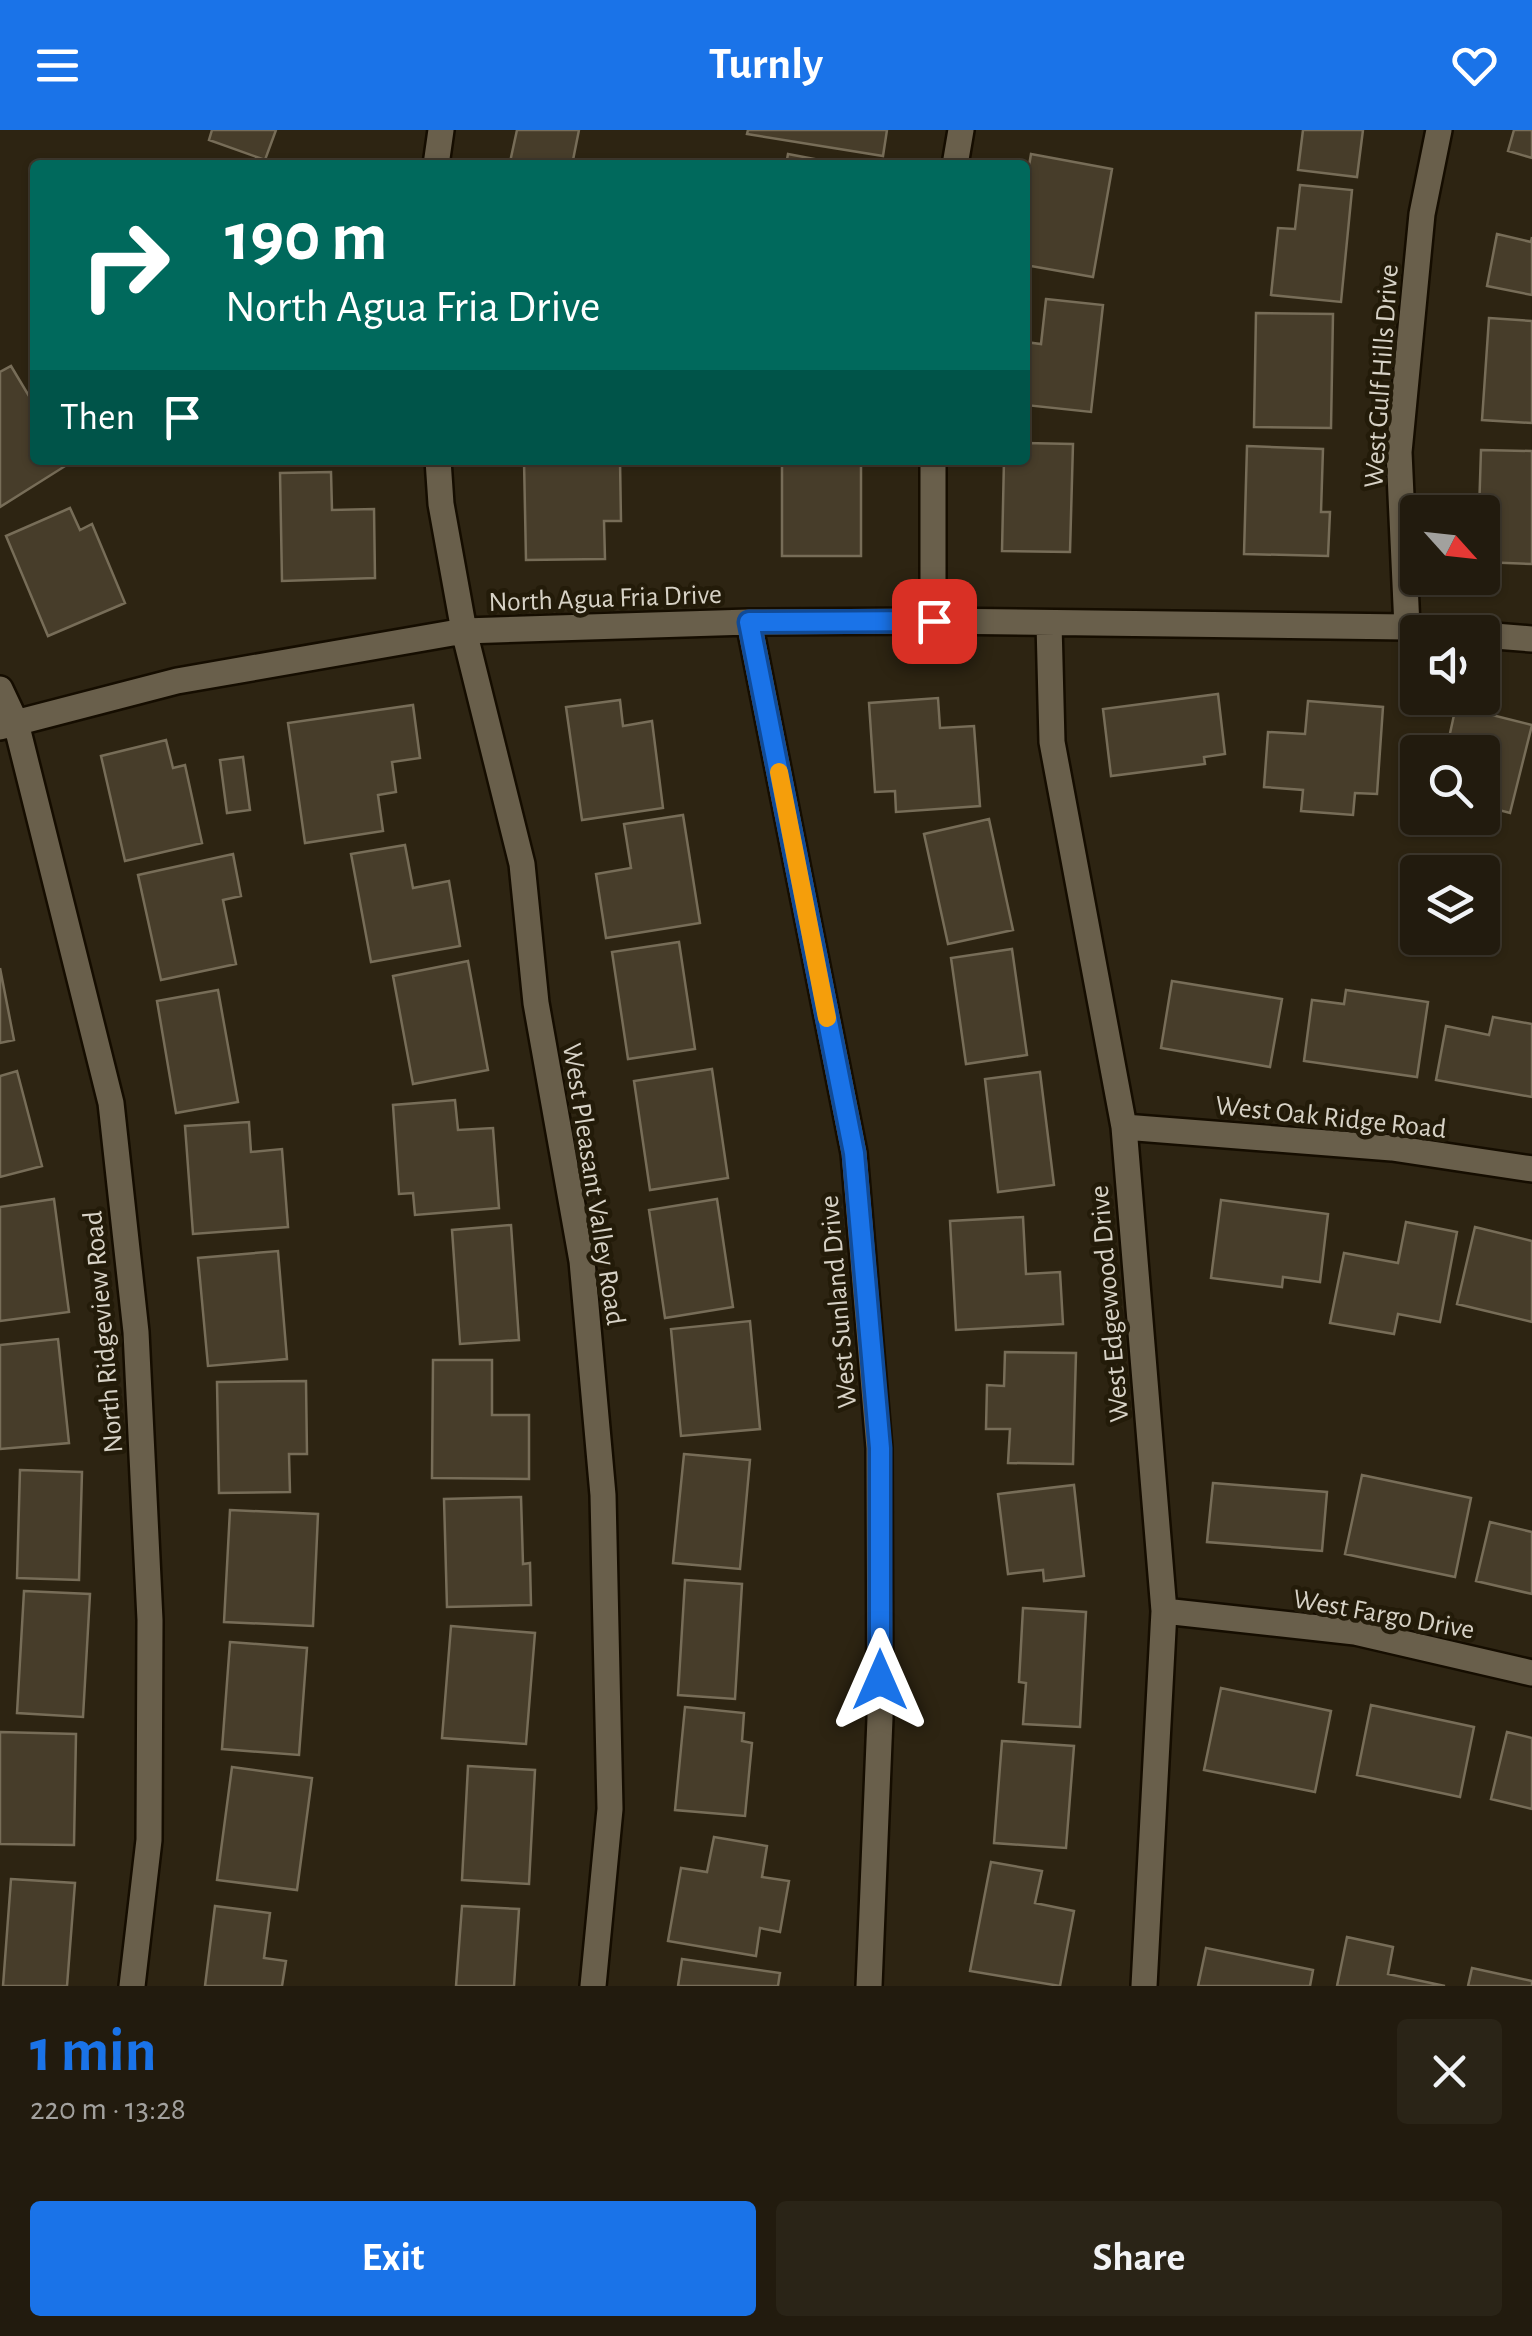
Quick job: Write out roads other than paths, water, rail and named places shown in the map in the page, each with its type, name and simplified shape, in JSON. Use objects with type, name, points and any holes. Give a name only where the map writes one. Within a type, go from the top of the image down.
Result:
[{"type":"street","points":[[437,160],[441,130]]},
{"type":"street","points":[[956,160],[961,130]]},
{"type":"street","name":"West Gulf Hills Drive","points":[[1406,615],[1399,452],[1422,214],[1439,130]]},
{"type":"street","name":"West Pleasant Valley Road","points":[[438,465],[441,504],[464,632],[522,864],[536,1004],[582,1261],[603,1495],[610,1809],[593,1986]]},
{"type":"street","points":[[933,465],[934,621]]},
{"type":"street","name":"North Agua Fria Drive","points":[[8,725],[177,681],[464,632],[749,622],[934,621],[1400,627]]},
{"type":"street","name":"West Sunland Drive","points":[[749,622],[854,1153],[858,1193],[880,1448],[880,1718],[869,1986]]},
{"type":"street","name":"West Edgewood Drive","points":[[1049,624],[1052,742],[1124,1127],[1164,1611],[1144,1986]]},
{"type":"street","points":[[1500,636],[1532,640]]},
{"type":"street","name":"North Ridgeview Road","points":[[0,688],[111,1103],[136,1332],[150,1620],[150,1840],[132,1986]]},
{"type":"street","name":"West Oak Ridge Road","points":[[1124,1127],[1392,1148],[1532,1170]]},
{"type":"street","name":"West Fargo Drive","points":[[1164,1611],[1355,1632],[1532,1672]]}]
